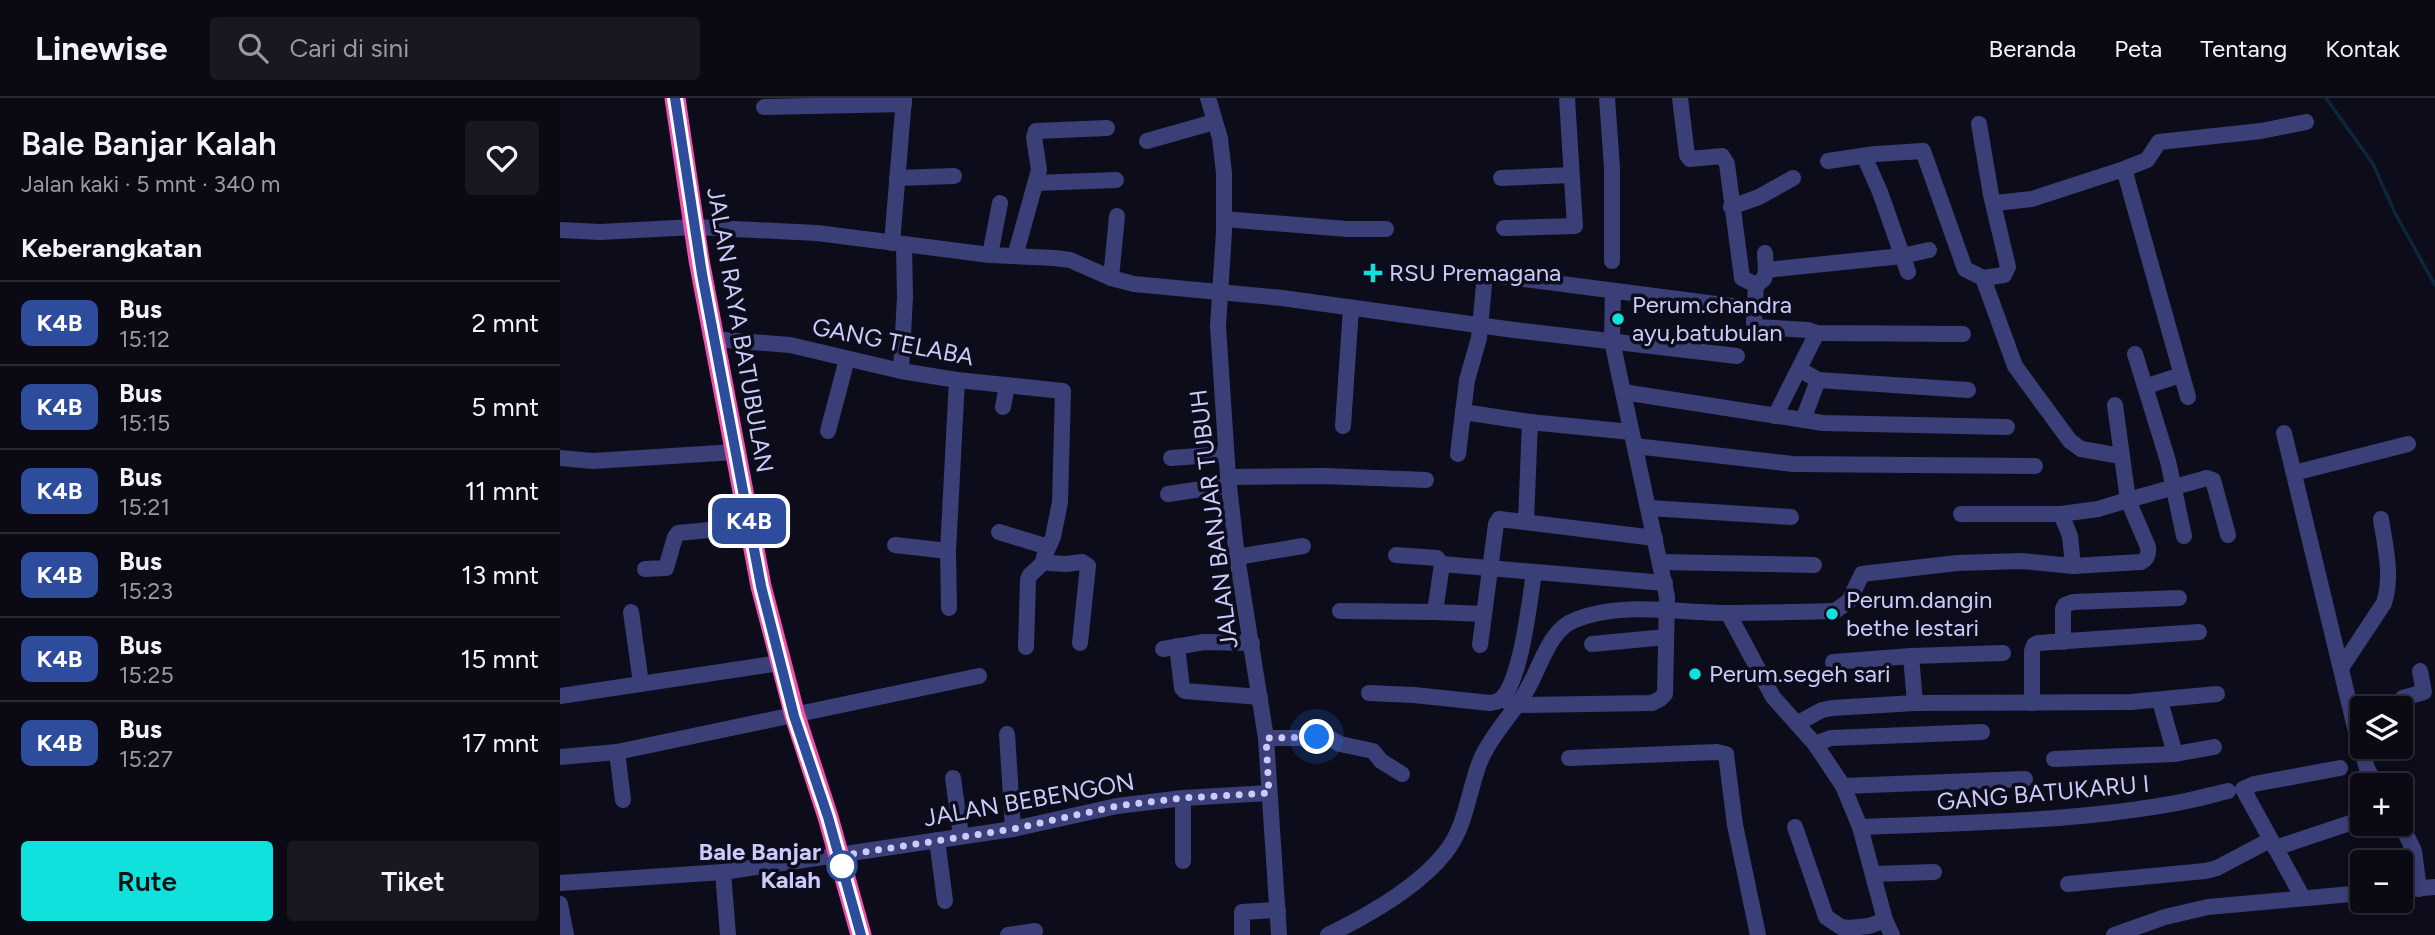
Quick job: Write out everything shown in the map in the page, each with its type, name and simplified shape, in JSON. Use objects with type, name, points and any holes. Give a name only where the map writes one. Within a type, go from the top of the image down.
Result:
[{"type":"highway","name":"JALAN RAYA BATUBULAN","points":[[675,98],[713,339],[761,586],[794,716],[861,935]]},
{"type":"street","name":"JALAN BANJAR TUBUH","points":[[1208,98],[1220,138],[1223,163],[1224,219],[1218,326],[1228,481],[1237,557],[1266,738],[1279,935]]},
{"type":"street","points":[[1504,228],[1575,226],[1567,98]]},
{"type":"street","points":[[1607,98],[1612,168],[1612,261]]},
{"type":"street","points":[[1680,98],[1687,155],[1695,160],[1716,156],[1722,156],[1726,160],[1742,278],[1756,285]]},
{"type":"street","points":[[764,107],[904,101],[897,178],[898,244],[905,297],[901,371]]},
{"type":"street","points":[[1147,141],[1214,122]]},
{"type":"street","points":[[1995,203],[2032,199],[2124,169],[2147,160],[2159,142],[2261,131],[2306,122]]},
{"type":"street","points":[[1828,161],[1923,151],[1962,264],[1971,273],[1983,278],[2004,275],[2008,271],[1979,124]]},
{"type":"street","points":[[1015,256],[1036,183],[1039,163],[1034,137],[1036,131],[1107,128]]},
{"type":"street","points":[[1864,156],[1880,192],[1908,272]]},
{"type":"street","points":[[2124,169],[2189,397]]},
{"type":"street","points":[[1501,178],[1572,175]]},
{"type":"street","points":[[897,178],[954,176]]},
{"type":"street","points":[[1731,207],[1759,197],[1793,178]]},
{"type":"street","points":[[1036,183],[1116,180]]},
{"type":"street","points":[[990,255],[1000,203]]},
{"type":"street","points":[[1111,278],[1117,216]]},
{"type":"street","points":[[1224,219],[1347,229],[1386,229]]},
{"type":"street","points":[[560,230],[608,232],[694,227],[779,230],[990,255],[1070,260],[1111,278],[1134,284],[1351,307],[1737,356]]},
{"type":"street","points":[[1766,270],[1902,256],[1929,250]]},
{"type":"street","points":[[1756,285],[1764,279],[1765,253]]},
{"type":"street","points":[[1458,454],[1467,380],[1481,325],[1485,274],[1755,309]]},
{"type":"street","points":[[1983,278],[2015,366],[2070,441],[2081,449],[2121,456]]},
{"type":"street","points":[[1756,285],[1756,327],[1817,332],[1963,334]]},
{"type":"street","points":[[1369,693],[1490,703],[1652,703],[1665,694],[1668,611],[1665,583],[1612,341],[1613,291]]},
{"type":"street","points":[[1343,426],[1351,307]]},
{"type":"street","points":[[1775,416],[1817,332]]},
{"type":"street","name":"GANG TELABA","points":[[713,339],[790,345],[901,371],[1063,391],[1060,492],[1056,524],[1047,554]]},
{"type":"street","points":[[2135,354],[2168,461],[2184,536]]},
{"type":"street","points":[[828,431],[847,359]]},
{"type":"street","points":[[1799,369],[1818,380],[1968,390]]},
{"type":"street","points":[[2147,386],[2181,375]]},
{"type":"street","points":[[949,608],[948,551],[957,380]]},
{"type":"street","points":[[1802,420],[1818,380]]},
{"type":"street","points":[[1003,407],[1007,385]]},
{"type":"street","points":[[1623,392],[1823,423],[2007,427]]},
{"type":"street","points":[[1328,935],[1382,906],[1446,852],[1457,836],[1473,781],[1508,702],[1525,693],[1554,638],[1571,621],[1616,611],[1835,611],[1849,601],[1862,574],[1957,563],[2022,562],[2073,566],[2145,560],[2148,547],[2128,500],[2115,405]]},
{"type":"street","points":[[1463,412],[1793,464],[2035,466]]},
{"type":"street","points":[[1526,521],[1530,422]]},
{"type":"street","points":[[2284,433],[2326,615],[2350,700]]},
{"type":"street","points":[[2294,473],[2408,444]]},
{"type":"street","points":[[560,458],[593,461],[735,452]]},
{"type":"street","points":[[1171,458],[1226,454]]},
{"type":"street","points":[[1168,494],[1228,481],[1314,475],[1426,480]]},
{"type":"street","points":[[1961,514],[2061,514],[2098,509],[2207,478],[2212,479],[2228,535]]},
{"type":"street","points":[[1649,508],[1791,516]]},
{"type":"street","points":[[2061,514],[2070,536],[2073,566]]},
{"type":"street","points":[[2341,668],[2384,603],[2387,593],[2388,574],[2381,519]]},
{"type":"street","points":[[1480,645],[1496,521],[1526,521],[1655,538]]},
{"type":"street","points":[[645,569],[666,568],[678,533],[750,526]]},
{"type":"street","points":[[999,532],[1066,564],[1082,562],[1088,566],[1080,643]]},
{"type":"street","points":[[895,545],[948,551]]},
{"type":"street","points":[[1237,557],[1303,546]]},
{"type":"street","points":[[1026,647],[1028,580],[1047,554]]},
{"type":"street","points":[[1396,555],[1437,558],[1442,564],[1665,583]]},
{"type":"street","points":[[1660,562],[1814,565]]},
{"type":"street","points":[[1435,612],[1442,564]]},
{"type":"street","points":[[1508,702],[1506,693],[1525,637],[1534,572]]},
{"type":"street","points":[[2063,642],[2063,609],[2073,602],[2179,598]]},
{"type":"street","points":[[1340,611],[1484,614]]},
{"type":"street","points":[[631,612],[641,683]]},
{"type":"street","points":[[1728,613],[1773,696],[1815,744],[1843,786],[1860,827],[1888,928],[1841,927],[1826,917],[1795,827]]},
{"type":"street","points":[[2032,703],[2034,645],[2199,632]]},
{"type":"street","points":[[1592,644],[1666,637]]},
{"type":"street","points":[[1252,643],[1219,641],[1170,647],[1181,688],[1185,691],[1260,697]]},
{"type":"street","points":[[1833,663],[1911,656],[2003,653]]},
{"type":"street","points":[[1911,656],[1915,703]]},
{"type":"street","points":[[560,696],[780,663]]},
{"type":"street","points":[[2420,671],[2429,694]]},
{"type":"street","points":[[560,758],[617,752],[979,677]]},
{"type":"street","points":[[1798,723],[1822,710],[1832,708],[1915,703],[2160,701],[2217,694]]},
{"type":"street","points":[[2160,701],[2175,754]]},
{"type":"street","points":[[1815,744],[1831,738],[1982,732]]},
{"type":"street","points":[[1007,734],[1013,829]]},
{"type":"street","points":[[1266,738],[1329,738],[1340,744],[1373,751],[1381,761],[1402,774]]},
{"type":"street","points":[[2054,759],[2175,754],[2214,747]]},
{"type":"street","points":[[617,752],[623,800]]},
{"type":"street","points":[[1569,758],[1717,752],[1726,754],[1735,825],[1758,935]]},
{"type":"street","name":"GANG BATUKARU I","points":[[1860,827],[1968,823],[2166,805],[2254,784],[2340,768]]},
{"type":"street","points":[[954,778],[961,836]]},
{"type":"street","points":[[1843,786],[2025,779]]},
{"type":"street","points":[[2235,790],[2273,844],[2303,898]]},
{"type":"street","name":"JALAN BEBENGON","points":[[560,883],[723,872],[1013,829],[1117,806],[1182,798],[1269,793]]},
{"type":"street","points":[[1182,798],[1184,860]]},
{"type":"street","points":[[2068,884],[2205,871],[2273,844],[2350,822]]},
{"type":"street","points":[[2407,836],[2427,888]]},
{"type":"street","points":[[937,840],[945,901]]},
{"type":"street","points":[[723,872],[728,935]]},
{"type":"street","points":[[1874,874],[1934,872]]},
{"type":"street","points":[[2114,935],[2183,912],[2350,894]]},
{"type":"street","points":[[560,904],[566,935]]},
{"type":"street","points":[[1242,935],[1242,912],[1278,910]]},
{"type":"street","points":[[1008,935],[1035,931]]},
{"type":"waterway","points":[[2326,98],[2373,164],[2395,213],[2435,285]]},
{"type":"bus line","name":"K4B","points":[[675,98],[713,339],[761,586],[794,716],[828,817],[861,935]]},
{"type":"place","name":"RSU Premagana","points":[[1373,273]]},
{"type":"place","name":"Perum.chandra ayu,batubulan","points":[[1618,319]]},
{"type":"place","name":"Perum.dangin bethe lestari","points":[[1832,614]]},
{"type":"place","name":"Perum.segeh sari","points":[[1695,674]]},
{"type":"place","name":"Bale Banjar Kalah","points":[[842,866]]},
{"type":"route","points":[[842,866],[839,856],[1013,829],[1117,806],[1182,798],[1269,793],[1266,738],[1317,737]]}]
